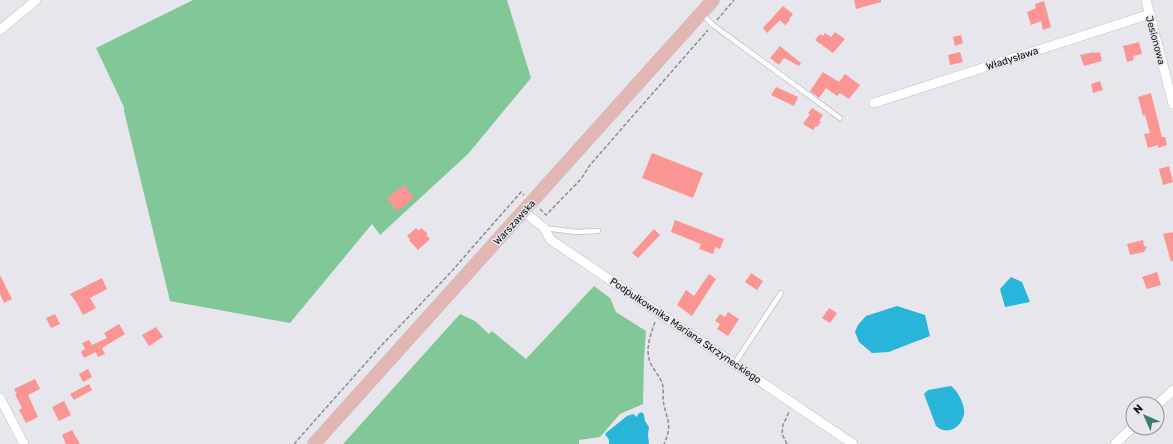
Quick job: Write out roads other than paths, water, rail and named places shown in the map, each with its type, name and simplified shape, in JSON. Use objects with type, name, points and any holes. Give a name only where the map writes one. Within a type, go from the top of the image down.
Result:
[{"type":"main road","name":"Warszawska","points":[[314,444],[713,0]]},
{"type":"street","points":[[0,30],[36,0]]},
{"type":"street","name":"Jesionowa","points":[[1146,0],[1173,104]]},
{"type":"street","name":"Władysława","points":[[874,102],[1150,14]]},
{"type":"street","name":"Podpułkownika Mariana Skrzyneckiego","points":[[523,211],[543,227],[552,240],[794,402],[853,444]]},
{"type":"street","points":[[1165,398],[1173,390]]},
{"type":"street","points":[[0,398],[24,444]]},
{"type":"street","points":[[1114,444],[1125,435]]},
{"type":"lane","points":[[701,13],[713,24],[840,118]]},
{"type":"lane","points":[[543,227],[577,232],[598,230]]},
{"type":"lane","points":[[735,363],[781,293]]},
{"type":"water","points":[[1011,277],[1022,282],[1030,302],[1005,307],[1000,289]]},
{"type":"water","points":[[897,306],[925,315],[930,336],[889,352],[872,353],[859,342],[855,332],[858,325],[866,316]]},
{"type":"water","points":[[951,386],[956,390],[960,397],[964,408],[964,413],[960,424],[954,429],[947,431],[936,426],[924,394],[928,390]]},
{"type":"water","points":[[642,412],[649,427],[649,444],[609,444],[609,440],[605,434],[607,432],[627,416],[633,414],[637,417],[638,414]]}]
